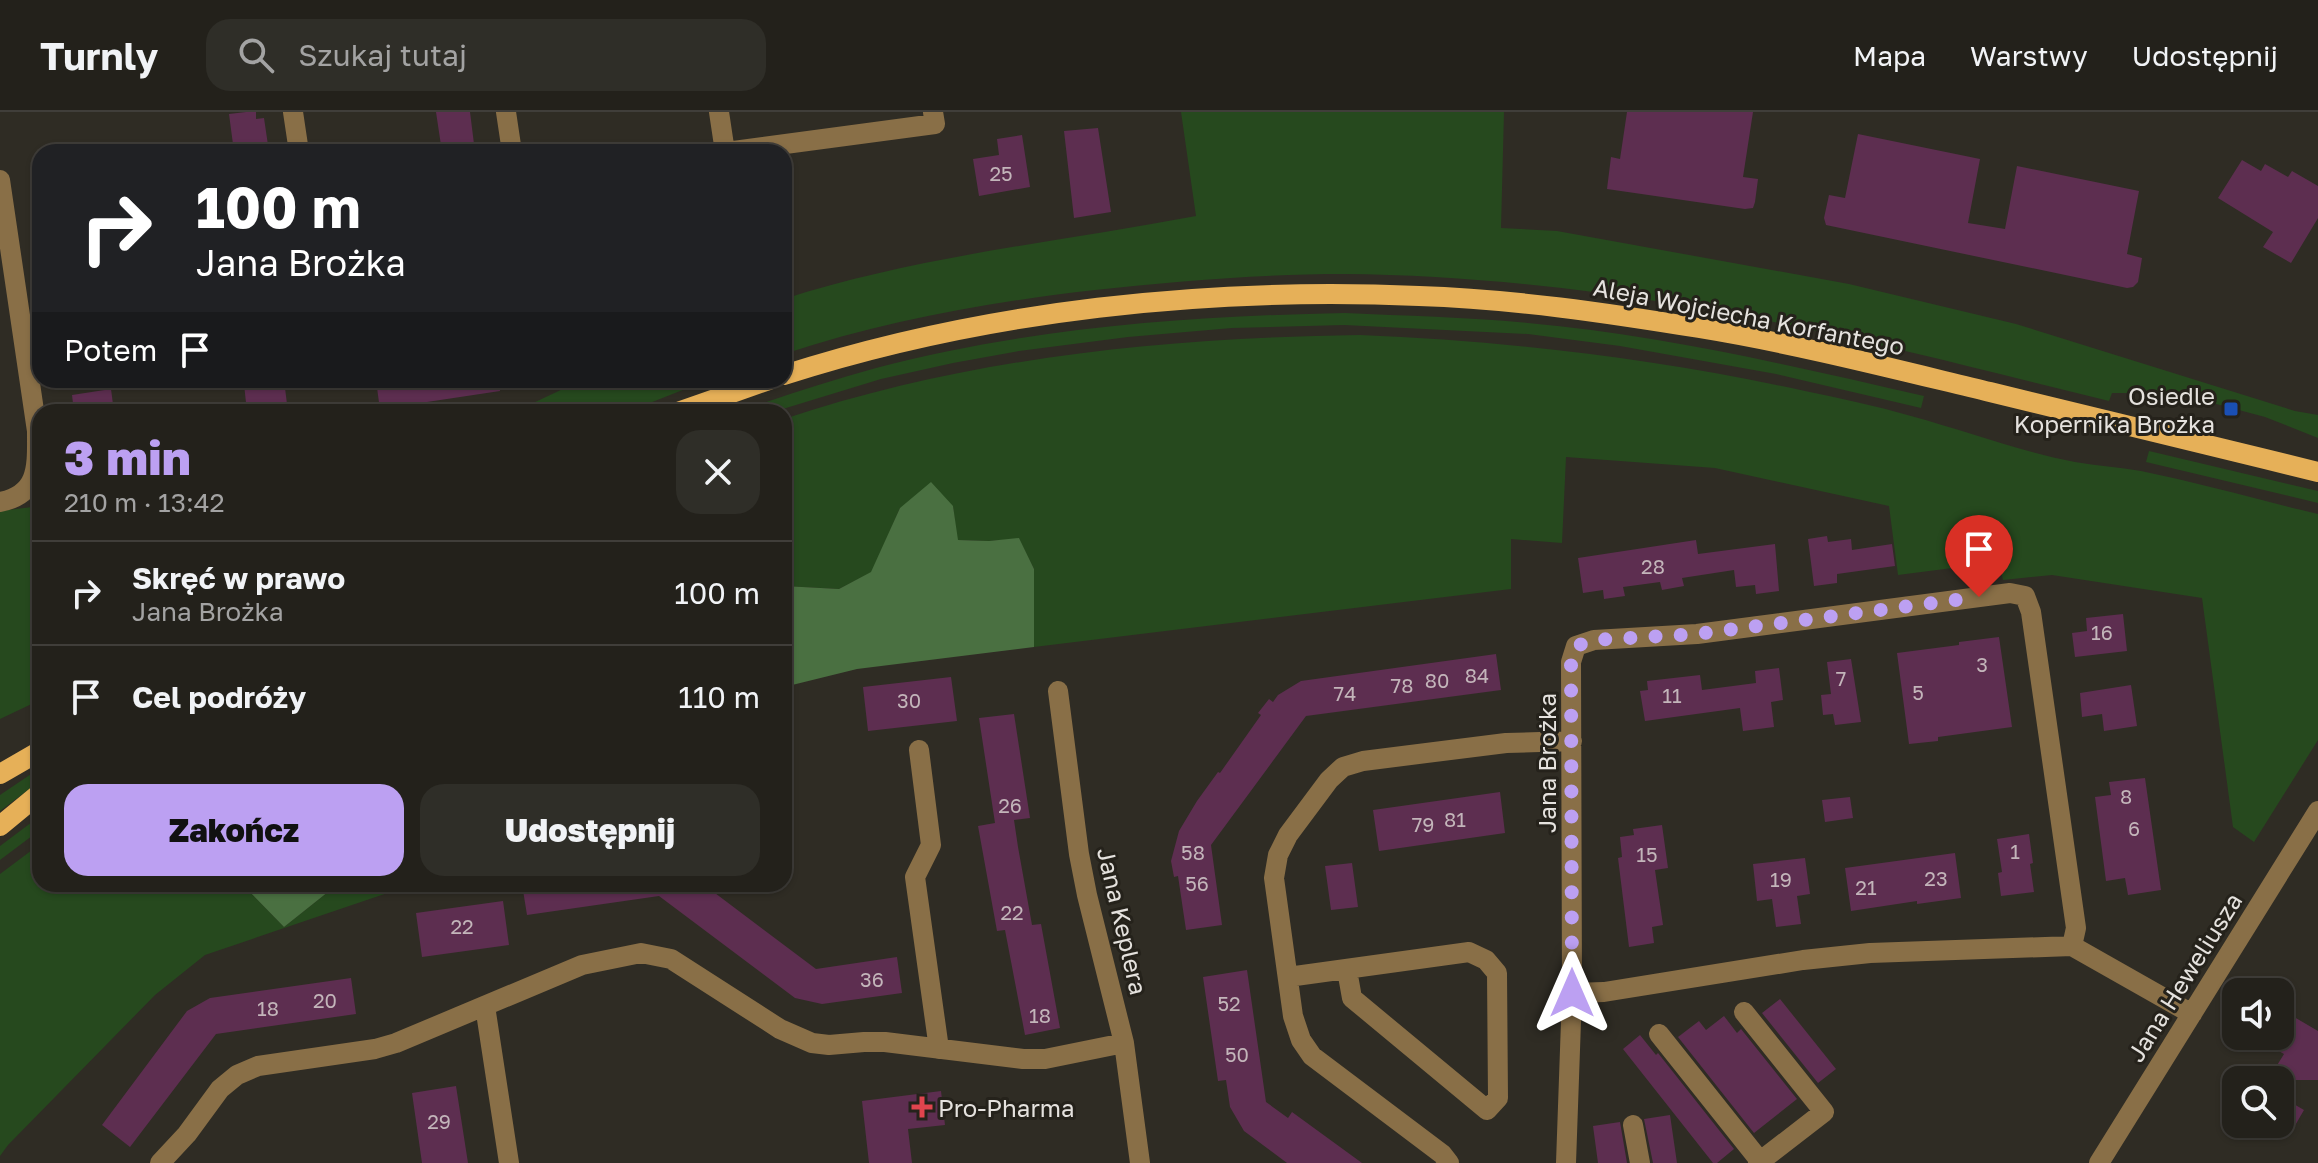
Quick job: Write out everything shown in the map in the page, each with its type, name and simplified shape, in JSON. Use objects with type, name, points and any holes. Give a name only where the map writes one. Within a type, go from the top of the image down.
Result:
[{"type":"main road","name":"Aleja Wojciecha Korfantego","points":[[792,373],[927,336],[1076,312],[1155,303],[1282,295],[1421,296],[1530,304],[1624,316],[1782,344],[2318,472]]},
{"type":"main road","points":[[701,404],[746,388]]},
{"type":"main road","points":[[0,774],[32,756]]},
{"type":"main road","points":[[0,826],[32,800]]},
{"type":"street","points":[[293,112],[298,144]]},
{"type":"street","points":[[506,112],[511,144]]},
{"type":"street","points":[[719,112],[724,144]]},
{"type":"street","points":[[785,144],[935,124],[933,112]]},
{"type":"street","points":[[0,180],[33,404]]},
{"type":"street","points":[[0,502],[15,498],[32,482]]},
{"type":"street","name":"Jana Brożka","points":[[1566,1163],[1572,993],[1571,662],[1576,646],[1594,640],[1697,634],[2010,593],[2025,596],[2031,612],[2076,928],[2072,946]]},
{"type":"street","name":"Jana Keplera","points":[[1058,691],[1079,854],[1124,1043],[1140,1163]]},
{"type":"street","points":[[1449,1163],[1442,1154],[1312,1056],[1301,1040],[1293,1016],[1274,878],[1278,855],[1288,835],[1329,780],[1343,767],[1363,761],[1506,743],[1572,741]]},
{"type":"street","points":[[919,750],[931,845],[915,877],[939,1049]]},
{"type":"street","name":"Jana Heweliusza","points":[[2099,1163],[2316,811]]},
{"type":"street","points":[[1572,993],[1604,992],[1803,960],[1870,953],[2072,946],[2192,1014]]},
{"type":"street","points":[[1288,977],[1469,952],[1486,960],[1497,973],[1498,1098],[1487,1110],[1352,998],[1347,970]]},
{"type":"street","points":[[160,1163],[187,1134],[220,1089],[237,1075],[258,1066],[375,1049],[396,1043],[582,965],[641,953],[671,959],[780,1029],[812,1043],[885,1042],[1045,1059],[1124,1043]]},
{"type":"street","points":[[485,1006],[509,1163]]},
{"type":"street","points":[[1659,1034],[1759,1162],[1824,1112],[1744,1012]]},
{"type":"street","points":[[1633,1125],[1640,1163]]},
{"type":"green space","points":[[1181,112],[1504,112],[1501,228],[1557,231],[1849,284],[2016,324],[2295,411],[2318,415],[2318,438],[2265,417],[2175,393],[2112,393],[2109,401],[1892,348],[1729,313],[1592,292],[1427,277],[1282,275],[1095,290],[938,314],[792,351],[792,297],[937,261],[1196,216]]},
{"type":"green space","points":[[1345,313],[1578,328],[1727,353],[1924,396],[1921,408],[1776,374],[1620,346],[1528,334],[1344,325],[1232,328],[1019,351],[881,379],[792,406],[762,404],[876,368],[991,343],[1109,327],[1227,317]]},
{"type":"green space","points":[[1360,335],[1472,342],[1584,353],[1695,370],[1831,396],[2054,457],[2163,476],[2318,514],[2318,740],[2254,842],[2233,827],[2202,598],[2052,575],[2003,580],[1999,562],[1898,575],[1889,506],[1715,468],[1566,457],[1562,543],[1511,539],[1511,589],[1034,647],[1034,569],[1019,539],[957,540],[953,506],[900,508],[872,572],[839,589],[792,586],[792,417],[925,380],[996,366],[1141,347]]},
{"type":"green space","points":[[565,388],[688,388],[647,404],[531,404]]},
{"type":"green space","points":[[2149,451],[2318,491],[2318,503],[2146,462]]},
{"type":"green space","points":[[931,482],[953,506],[958,540],[1019,538],[1034,569],[1034,647],[857,669],[792,685],[792,586],[839,589],[871,572],[900,508]]},
{"type":"green space","points":[[32,507],[32,704],[0,719],[0,511]]},
{"type":"green space","points":[[32,773],[32,787],[0,811],[0,795]]},
{"type":"green space","points":[[32,822],[32,836],[0,860],[0,846]]},
{"type":"green space","points":[[32,850],[32,892],[250,892],[284,927],[328,892],[390,892],[205,955],[155,995],[0,1156],[0,874]]},
{"type":"green space","points":[[250,892],[328,892],[284,927]]},
{"type":"building","points":[[256,112],[256,119],[264,118],[268,144],[233,144],[229,114]]},
{"type":"building","points":[[436,112],[470,112],[474,144],[441,144]]},
{"type":"building","points":[[1627,112],[1753,112],[1743,177],[1758,179],[1753,208],[1607,189],[1611,157],[1620,159]]},
{"type":"building","points":[[1098,128],[1111,212],[1074,218],[1064,131]]},
{"type":"building","points":[[1858,134],[1980,159],[1968,223],[2005,229],[2017,166],[2139,191],[2127,254],[2142,258],[2138,282],[2127,288],[1826,225],[1824,218],[1829,195],[1845,198]]},
{"type":"building","points":[[1022,135],[1030,187],[979,196],[973,159],[999,155],[997,139]]},
{"type":"building","points":[[2242,160],[2261,171],[2265,164],[2288,177],[2292,171],[2318,186],[2318,218],[2291,263],[2263,247],[2273,232],[2218,198]]},
{"type":"building","points":[[244,388],[285,388],[287,404],[246,404]]},
{"type":"building","points":[[377,388],[500,388],[500,391],[427,404],[379,404]]},
{"type":"building","points":[[111,389],[113,404],[73,404],[72,395]]},
{"type":"building","points":[[1827,536],[1828,542],[1851,539],[1852,550],[1892,544],[1895,566],[1837,574],[1837,583],[1814,586],[1808,539]]},
{"type":"building","points":[[1696,540],[1698,554],[1775,544],[1779,591],[1756,594],[1755,585],[1736,587],[1734,570],[1682,578],[1684,586],[1662,590],[1660,582],[1623,587],[1625,596],[1604,599],[1603,590],[1583,593],[1578,558]]},
{"type":"building","points":[[2123,614],[2127,651],[2075,657],[2072,633],[2087,631],[2086,618]]},
{"type":"building","points":[[1999,637],[2012,727],[1909,744],[1897,653]]},
{"type":"building","points":[[1496,654],[1501,690],[1306,716],[1211,845],[1222,925],[1186,930],[1178,876],[1174,877],[1171,861],[1179,831],[1197,801],[1261,715],[1258,713],[1269,699],[1273,702],[1278,695],[1301,681]]},
{"type":"building","points":[[1851,659],[1861,722],[1835,725],[1833,714],[1823,715],[1821,695],[1831,694],[1827,662]]},
{"type":"building","points":[[1779,668],[1783,700],[1771,702],[1774,727],[1743,731],[1740,708],[1645,721],[1640,691],[1648,690],[1647,681],[1700,675],[1702,690],[1756,683],[1755,671]]},
{"type":"building","points":[[951,677],[957,721],[868,731],[863,687]]},
{"type":"building","points":[[2131,685],[2137,726],[2104,731],[2102,714],[2082,717],[2080,693]]},
{"type":"building","points":[[1014,714],[1030,818],[1014,820],[1032,925],[1041,924],[1060,1028],[1025,1035],[1005,930],[997,931],[978,826],[995,823],[979,718]]},
{"type":"building","points":[[2145,778],[2161,890],[2128,895],[2125,878],[2106,881],[2095,797],[2111,795],[2109,782]]},
{"type":"building","points":[[1500,792],[1505,833],[1379,851],[1373,810]]},
{"type":"building","points":[[1850,797],[1853,818],[1825,822],[1822,800]]},
{"type":"building","points":[[1662,825],[1668,868],[1655,870],[1663,925],[1652,927],[1654,943],[1629,947],[1618,858],[1622,857],[1620,837],[1634,835],[1633,829]]},
{"type":"building","points":[[2029,834],[2034,892],[2001,896],[1998,873],[2002,872],[1997,839]]},
{"type":"building","points":[[1955,853],[1961,898],[1851,911],[1845,868]]},
{"type":"building","points":[[1805,858],[1810,894],[1797,896],[1801,924],[1776,927],[1772,899],[1757,901],[1753,864]]},
{"type":"building","points":[[1352,863],[1358,907],[1331,910],[1325,866]]},
{"type":"building","points":[[523,892],[714,892],[816,969],[897,957],[902,993],[822,1004],[795,998],[659,896],[527,915]]},
{"type":"building","points":[[503,901],[509,945],[422,957],[416,913]]},
{"type":"building","points":[[1247,970],[1266,1102],[1288,1118],[1292,1112],[1362,1163],[1287,1163],[1244,1131],[1230,1107],[1226,1080],[1218,1081],[1203,977]]},
{"type":"building","points":[[351,978],[356,1014],[216,1034],[130,1147],[102,1125],[187,1011],[210,998]]},
{"type":"building","points":[[1780,999],[1836,1069],[1818,1083],[1762,1013]]},
{"type":"building","points":[[1724,1016],[1737,1033],[1741,1029],[1797,1099],[1754,1133],[1678,1037],[1699,1021],[1706,1030]]},
{"type":"building","points":[[2294,1017],[2318,1031],[2318,1080],[2294,1080],[2294,1066],[2277,1066],[2284,1054],[2277,1050],[2294,1050]]},
{"type":"building","points":[[1640,1035],[1656,1055],[1658,1053],[1734,1149],[1717,1163],[1713,1163],[1623,1049]]},
{"type":"building","points":[[456,1086],[468,1163],[422,1163],[412,1093]]},
{"type":"building","points":[[941,1091],[945,1125],[908,1129],[912,1163],[869,1163],[862,1101]]},
{"type":"building","points":[[2294,1104],[2304,1110],[2294,1127]]},
{"type":"building","points":[[1670,1115],[1677,1163],[1653,1163],[1644,1119]]},
{"type":"building","points":[[1620,1122],[1627,1163],[1598,1163],[1593,1126]]},
{"type":"place","name":"Osiedle Kopernika Brożka","points":[[2231,409]]},
{"type":"place","name":"Pro-Pharma","points":[[922,1107]]},
{"type":"route","points":[[1572,993],[1571,662],[1576,646],[1594,640],[1697,634],[1979,597]]}]
